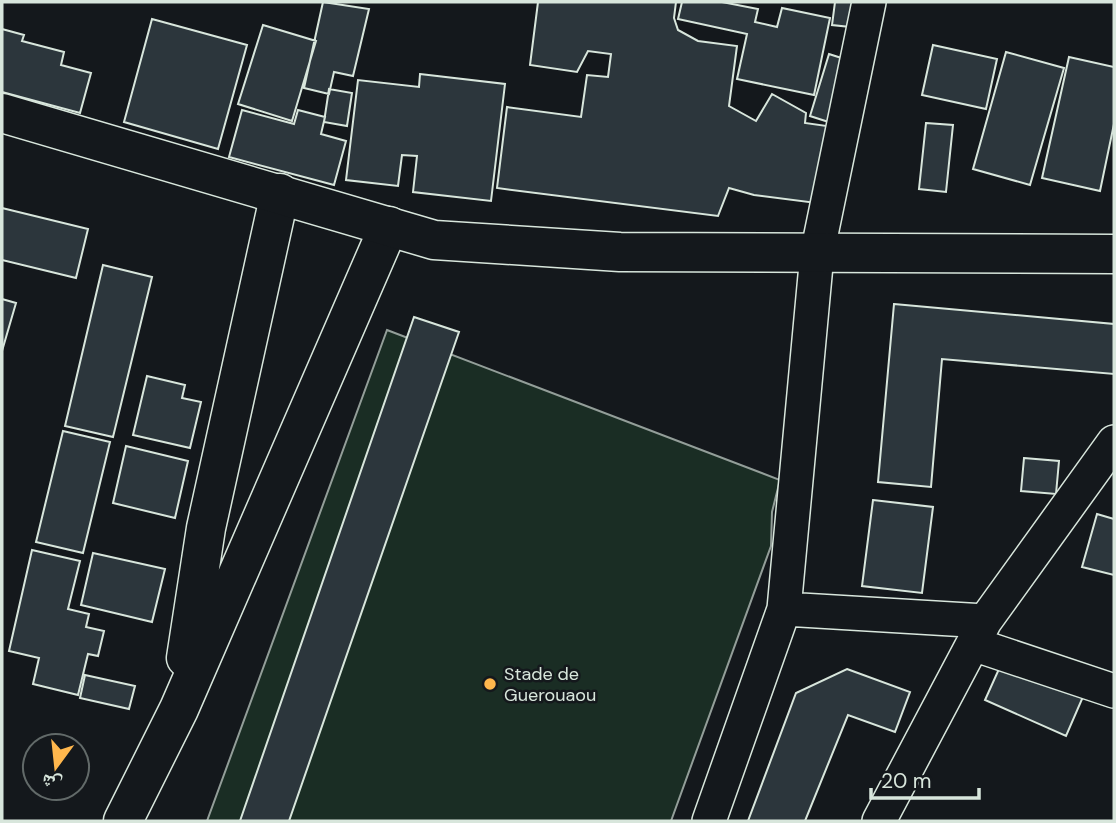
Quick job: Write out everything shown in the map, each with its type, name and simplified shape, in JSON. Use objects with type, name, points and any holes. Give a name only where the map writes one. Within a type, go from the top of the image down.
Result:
[{"type":"street","points":[[709,821],[784,609],[817,254],[869,2]]},
{"type":"street","points":[[2,114],[279,192],[434,240],[620,252],[1114,254]]},
{"type":"street","points":[[179,709],[206,528],[279,192]]},
{"type":"street","points":[[123,821],[179,709],[389,226]]},
{"type":"street","points":[[879,821],[979,633],[1114,442]]},
{"type":"street","points":[[784,609],[979,633],[1114,691]]},
{"type":"green space","name":"Stade de Guerouaou","points":[[387,330],[780,480],[772,512],[771,546],[671,821],[207,821]]},
{"type":"building","points":[[323,2],[369,9],[353,76],[334,72],[329,94],[304,88]]},
{"type":"building","points":[[538,2],[676,2],[674,18],[678,30],[698,41],[737,46],[729,106],[756,121],[772,94],[806,113],[805,123],[834,127],[824,204],[754,195],[729,188],[718,216],[497,188],[507,107],[581,117],[587,75],[608,77],[611,54],[588,51],[577,72],[530,65]]},
{"type":"building","points":[[682,2],[722,2],[758,9],[755,22],[777,27],[782,8],[830,18],[814,95],[737,79],[747,34],[678,19]]},
{"type":"building","points":[[835,2],[872,2],[869,29],[832,25]]},
{"type":"building","points":[[152,19],[247,45],[218,149],[124,122]]},
{"type":"building","points":[[263,25],[316,41],[292,121],[238,104]]},
{"type":"building","points":[[2,29],[24,35],[22,41],[64,52],[61,65],[91,73],[80,113],[2,92]]},
{"type":"building","points":[[933,45],[997,59],[986,109],[922,95]]},
{"type":"building","points":[[1006,52],[1064,68],[1030,185],[973,169]]},
{"type":"building","points":[[829,54],[860,64],[841,126],[810,116]]},
{"type":"building","points":[[1069,57],[1114,67],[1114,124],[1100,191],[1042,178]]},
{"type":"building","points":[[420,74],[505,84],[491,201],[413,192],[417,156],[402,155],[398,186],[346,180],[358,80],[419,87]]},
{"type":"building","points":[[329,89],[352,93],[347,126],[324,122]]},
{"type":"building","points":[[242,110],[294,124],[298,110],[325,117],[321,134],[346,141],[334,185],[229,157]]},
{"type":"building","points":[[926,123],[953,125],[946,192],[919,189]]},
{"type":"building","points":[[2,208],[88,229],[76,278],[2,260]]},
{"type":"building","points":[[103,265],[152,277],[113,437],[65,426]]},
{"type":"building","points":[[2,299],[16,303],[2,351]]},
{"type":"building","points":[[894,304],[1114,324],[1114,374],[942,359],[931,487],[878,482]]},
{"type":"building","points":[[414,317],[459,332],[289,821],[240,821]]},
{"type":"building","points":[[147,376],[185,385],[182,398],[201,402],[190,448],[133,435]]},
{"type":"building","points":[[63,431],[110,442],[83,553],[36,542]]},
{"type":"building","points":[[126,446],[188,461],[175,518],[113,503]]},
{"type":"building","points":[[1024,458],[1059,461],[1056,494],[1021,491]]},
{"type":"building","points":[[873,500],[933,507],[922,593],[862,586]]},
{"type":"building","points":[[1097,514],[1114,519],[1114,575],[1082,567]]},
{"type":"building","points":[[32,550],[80,561],[68,609],[89,614],[86,627],[104,631],[98,656],[88,654],[78,695],[33,684],[39,658],[9,651]]},
{"type":"building","points":[[93,553],[165,569],[152,622],[81,605]]},
{"type":"building","points":[[1012,640],[1092,676],[1066,736],[985,700]]},
{"type":"building","points":[[847,669],[910,692],[895,732],[848,715],[805,821],[748,821],[796,693]]},
{"type":"building","points":[[85,675],[135,686],[129,709],[80,698]]},
{"type":"place","name":"Stade de Guerouaou","points":[[490,684]]}]
